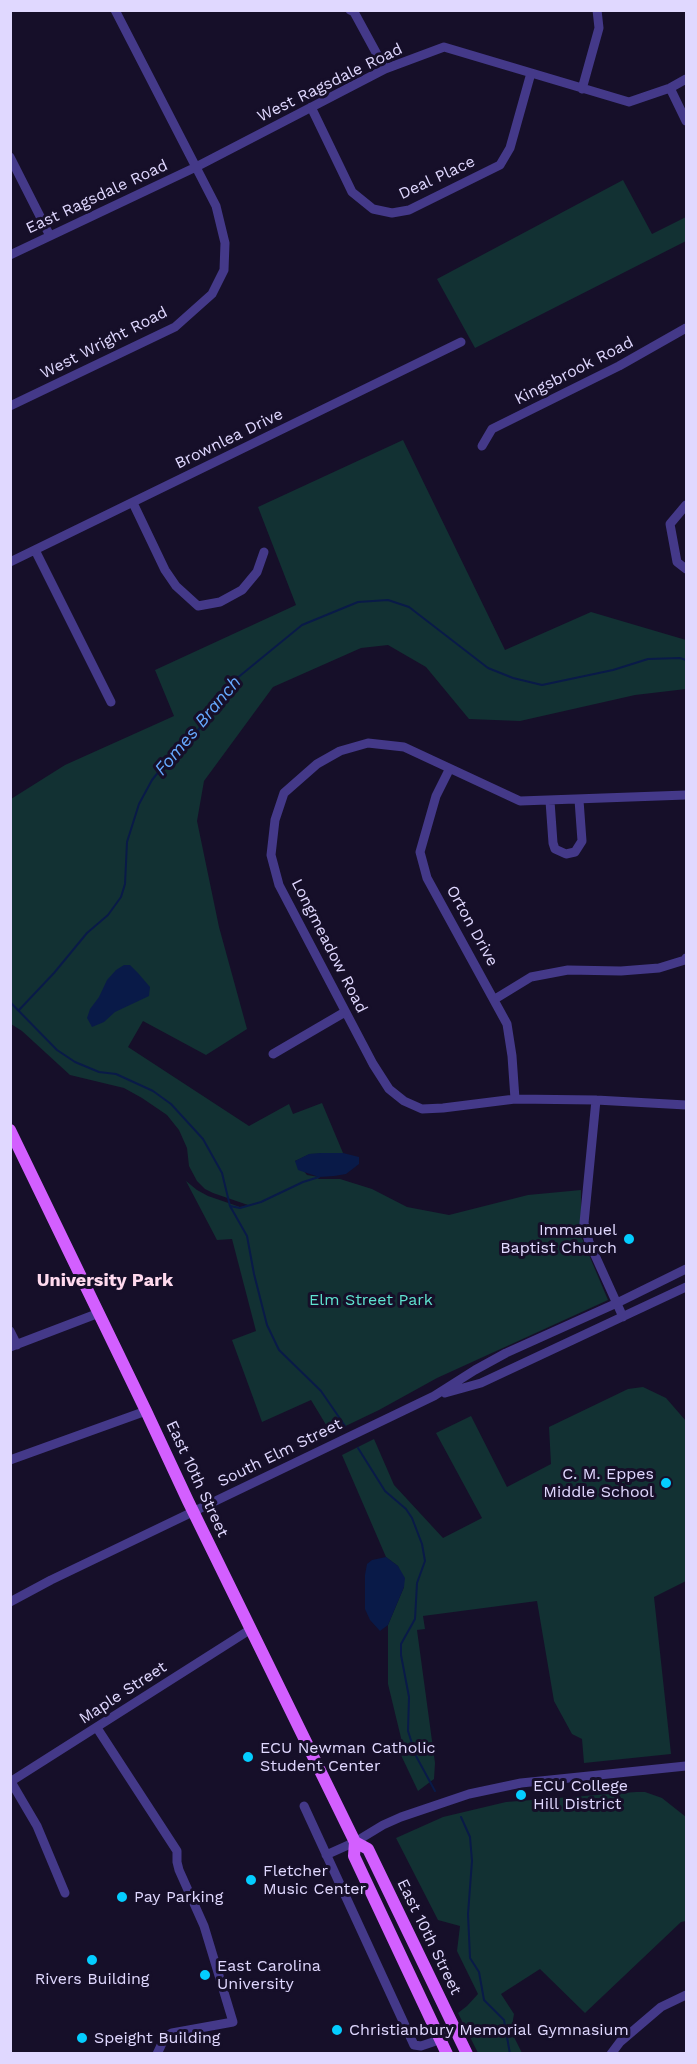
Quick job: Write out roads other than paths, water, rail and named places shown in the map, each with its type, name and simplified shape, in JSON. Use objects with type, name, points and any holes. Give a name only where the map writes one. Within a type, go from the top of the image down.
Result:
[{"type":"main road","name":"East 10th Street","points":[[10,1130],[193,1512],[355,1842],[354,1856],[447,2054]]},
{"type":"main road","name":"East 10th Street","points":[[355,1842],[368,1849],[467,2054]]},
{"type":"street","name":"West Wright Road","points":[[10,406],[175,327],[212,294],[224,270],[225,243],[216,206],[115,10]]},
{"type":"street","points":[[350,10],[354,12],[386,69]]},
{"type":"street","points":[[582,89],[600,28],[597,10]]},
{"type":"street","name":"West Ragsdale Road","points":[[196,167],[386,69],[444,47],[629,102],[670,88],[687,79]]},
{"type":"street","name":"Deal Place","points":[[311,107],[352,192],[373,209],[392,213],[409,210],[500,165],[510,148],[531,73]]},
{"type":"street","points":[[670,88],[687,121]]},
{"type":"street","points":[[10,157],[50,236]]},
{"type":"street","name":"East Ragsdale Road","points":[[10,255],[196,167]]},
{"type":"street","name":"Kingsbrook Road","points":[[483,446],[492,429],[619,366],[687,328]]},
{"type":"street","name":"Brownlea Drive","points":[[10,562],[461,342]]},
{"type":"street","points":[[134,503],[165,570],[176,586],[198,606],[220,602],[242,590],[257,572],[264,552]]},
{"type":"street","points":[[687,505],[670,524],[677,562],[687,569]]},
{"type":"street","points":[[35,550],[111,702]]},
{"type":"street","name":"Longmeadow Road","points":[[687,795],[520,801],[449,770],[404,747],[368,743],[340,751],[317,764],[284,793],[275,820],[271,855],[279,885],[373,1064],[389,1089],[404,1101],[422,1109],[514,1100],[596,1100],[687,1105]]},
{"type":"street","name":"Orton Drive","points":[[449,770],[436,796],[420,852],[427,878],[507,1024],[512,1056],[514,1100]]},
{"type":"street","points":[[550,801],[553,843],[555,849],[566,854],[575,852],[582,841],[579,800]]},
{"type":"street","points":[[495,999],[531,977],[568,970],[621,971],[659,968],[687,958]]},
{"type":"street","points":[[273,1054],[345,1012]]},
{"type":"street","points":[[596,1100],[584,1223],[588,1242],[623,1317]]},
{"type":"street","name":"South Elm Street","points":[[10,1602],[51,1580],[434,1396],[506,1353],[617,1304],[687,1269]]},
{"type":"street","name":"South Elm Street","points":[[434,1396],[481,1383],[687,1287]]},
{"type":"street","points":[[10,1331],[14,1346],[99,1313]]},
{"type":"street","points":[[506,1353],[513,1369]]},
{"type":"street","points":[[475,1370],[481,1383]]},
{"type":"street","points":[[10,1460],[146,1410]]},
{"type":"street","name":"Maple Street","points":[[11,1781],[250,1629]]},
{"type":"street","points":[[97,1728],[177,1851],[179,1869],[204,1926],[233,2022],[177,2032],[165,2037],[157,2054]]},
{"type":"street","points":[[326,1855],[355,1842],[401,1816],[436,1803],[492,1788],[687,1766]]},
{"type":"street","points":[[11,1781],[37,1826],[66,1893]]},
{"type":"street","points":[[304,1806],[414,2045],[426,2045],[454,2027]]},
{"type":"street","points":[[611,2054],[621,2042],[661,2007],[687,1995]]},
{"type":"water","points":[[124,965],[130,965],[150,987],[149,996],[115,1012],[104,1022],[92,1027],[87,1018],[90,1009],[107,980]]},
{"type":"water","points":[[343,1153],[359,1157],[359,1164],[346,1174],[334,1176],[319,1177],[298,1170],[295,1161],[309,1154]]},
{"type":"water","points":[[386,1557],[398,1566],[405,1578],[404,1587],[388,1625],[380,1631],[370,1620],[365,1609],[365,1575],[367,1564],[372,1560]]},
{"type":"waterway","name":"Fomes Branch","points":[[19,1010],[87,933],[108,915],[121,897],[125,884],[127,842],[139,804],[152,780],[177,749],[198,730],[236,679],[302,625],[358,602],[388,600],[409,607],[488,668],[513,678],[542,685],[613,670],[648,659],[680,658],[686,660]]},
{"type":"waterway","points":[[10,1002],[57,1050],[75,1062],[99,1072],[116,1074],[153,1091],[171,1104],[203,1139],[222,1173],[230,1206],[247,1236],[267,1325],[279,1350],[321,1391],[345,1426]]},
{"type":"waterway","points":[[230,1206],[240,1208],[261,1202],[319,1177]]},
{"type":"waterway","points":[[358,1448],[385,1491],[406,1509],[422,1544],[425,1561],[417,1583],[415,1619],[401,1644],[401,1655],[409,1697],[408,1731],[416,1756],[435,1791]]},
{"type":"waterway","points":[[461,1817],[470,1837],[472,1861],[468,1914],[470,1958],[479,1972],[484,2000],[504,2020],[510,2054]]},
{"type":"place","name":"Immanuel Baptist Church","points":[[629,1239]]},
{"type":"place","name":"C. M. Eppes Middle School","points":[[666,1483]]},
{"type":"place","name":"ECU Newman Catholic Student Center","points":[[248,1757]]},
{"type":"place","name":"ECU College Hill District","points":[[521,1795]]},
{"type":"place","name":"Fletcher Music Center","points":[[251,1880]]},
{"type":"place","name":"Pay Parking","points":[[122,1897]]},
{"type":"place","name":"Rivers Building","points":[[92,1960]]},
{"type":"place","name":"East Carolina University","points":[[205,1975]]},
{"type":"place","name":"Christianbury Memorial Gymnasium","points":[[337,2030]]},
{"type":"place","name":"Speight Building","points":[[82,2038]]},
{"type":"district","name":"University Park","points":[[105,1281]]},
{"type":"park label","name":"Elm Street Park","points":[[371,1300]]}]
